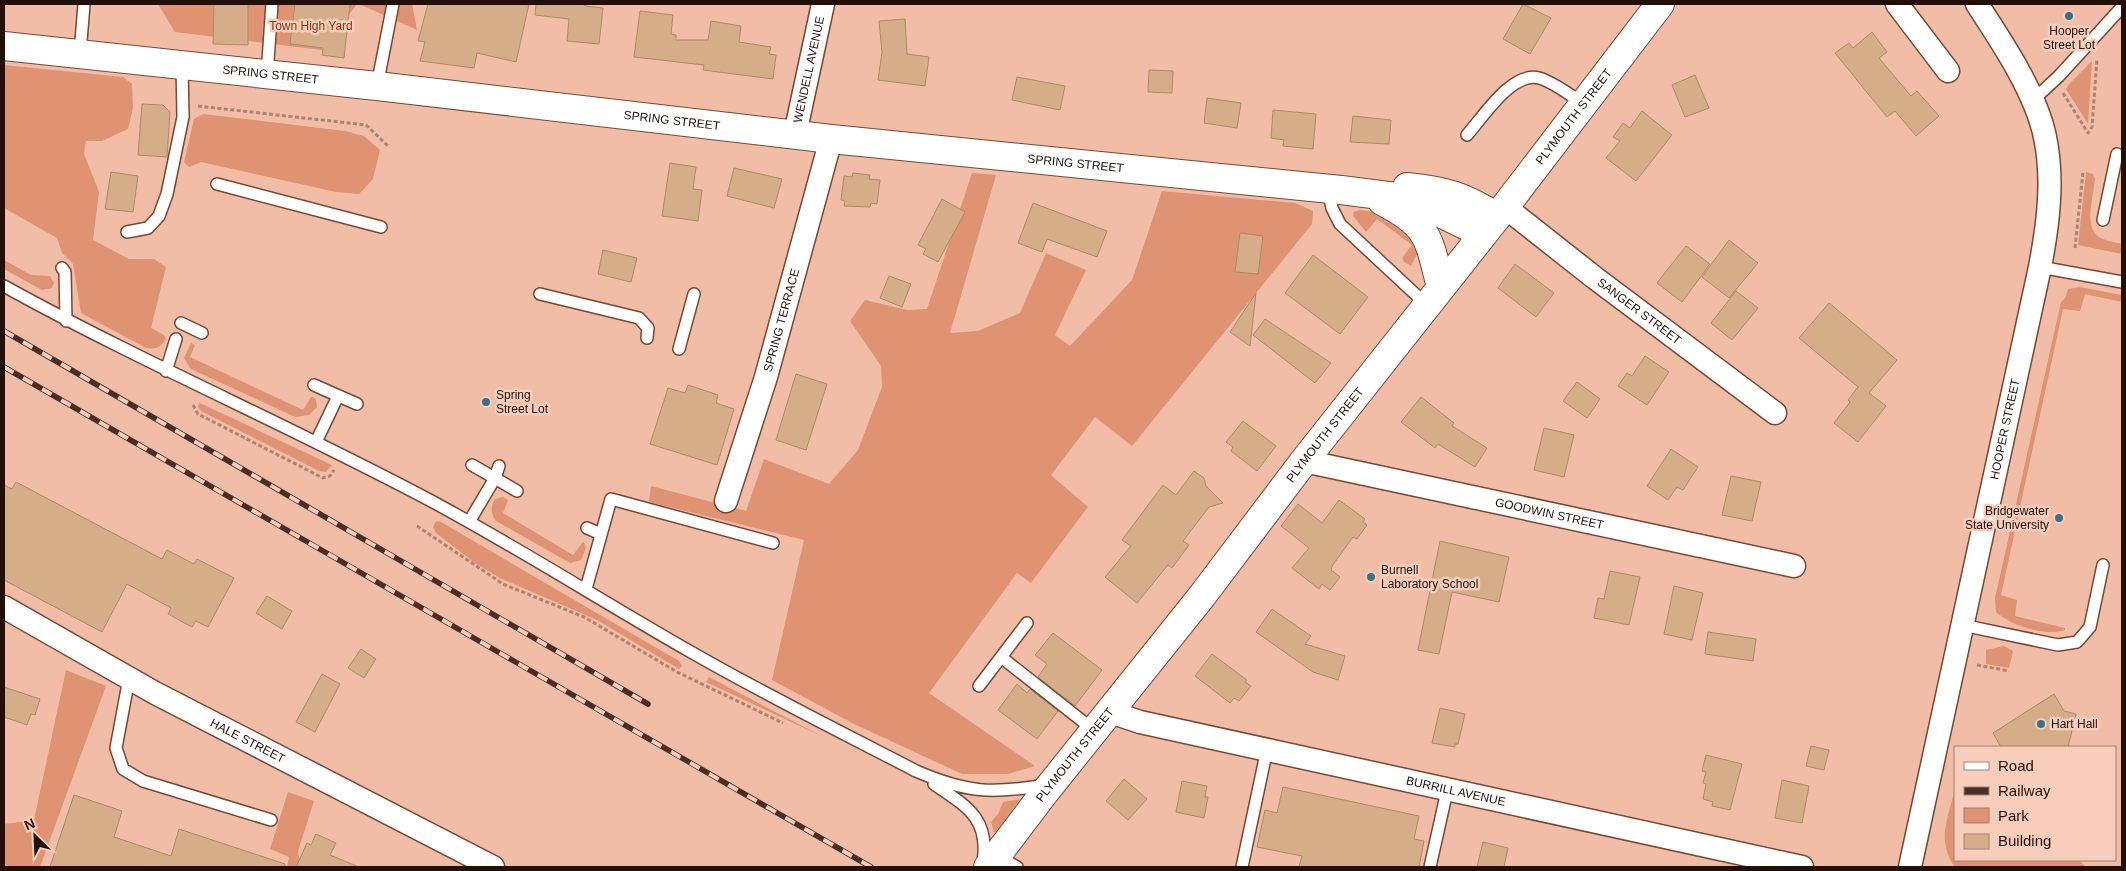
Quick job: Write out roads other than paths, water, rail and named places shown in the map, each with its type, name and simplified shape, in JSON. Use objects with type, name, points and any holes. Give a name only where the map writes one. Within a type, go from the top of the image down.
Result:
[{"type":"street","name":"WENDELL AVENUE","points":[[795,134],[823,4]]},
{"type":"street","name":"PLYMOUTH STREET","points":[[996,864],[1051,785],[1103,722],[1660,4]]},
{"type":"street","points":[[1897,4],[1948,71]]},
{"type":"street","name":"HOOPER STREET","points":[[1910,867],[2047,230],[2049,167],[2045,136],[2033,100],[1977,4]]},
{"type":"street","points":[[1984,4],[2008,55]]},
{"type":"street","name":"SPRING STREET","points":[[4,46],[377,86],[831,139],[1344,190],[1398,186],[1433,190],[1451,193],[1470,200],[1495,219]]},
{"type":"street","name":"SPRING TERRACE","points":[[726,501],[766,377],[831,139]]},
{"type":"street","points":[[1344,190],[1407,215],[1418,223],[1431,249],[1434,296]]},
{"type":"street","name":"SANGER STREET","points":[[1495,219],[1595,278],[1775,413]]},
{"type":"street","name":"GOODWIN STREET","points":[[1304,461],[1794,566]]},
{"type":"street","name":"HALE STREET","points":[[4,607],[258,748],[493,867]]},
{"type":"street","name":"BURRILL AVENUE","points":[[1103,722],[1140,722],[1267,748],[1447,791],[1802,867]]},
{"type":"lane","points":[[80,54],[84,4]]},
{"type":"lane","points":[[267,75],[272,4]]},
{"type":"lane","points":[[377,86],[393,4]]},
{"type":"lane","points":[[2033,100],[2059,76],[2122,6]]},
{"type":"lane","points":[[127,232],[148,228],[158,216],[167,194],[183,116],[182,66]]},
{"type":"lane","points":[[1468,135],[1512,83],[1527,78],[1540,78],[1583,103]]},
{"type":"lane","points":[[2103,220],[2117,154]]},
{"type":"lane","points":[[217,184],[381,227]]},
{"type":"lane","points":[[1344,190],[1332,208],[1340,224],[1434,296]]},
{"type":"lane","points":[[2040,267],[2122,282]]},
{"type":"lane","points":[[62,268],[64,272],[66,321]]},
{"type":"lane","points":[[4,286],[66,321],[316,442],[469,522],[586,589],[691,653],[916,771],[943,783],[970,791],[1007,792],[1051,785]]},
{"type":"lane","points":[[540,294],[639,318],[648,328],[648,338]]},
{"type":"lane","points":[[678,350],[694,294]]},
{"type":"lane","points":[[181,324],[202,333]]},
{"type":"lane","points":[[166,371],[176,339]]},
{"type":"lane","points":[[314,384],[357,404]]},
{"type":"lane","points":[[316,442],[338,396]]},
{"type":"lane","points":[[472,465],[517,491]]},
{"type":"lane","points":[[469,522],[495,478],[499,466]]},
{"type":"lane","points":[[586,589],[611,499],[773,543]]},
{"type":"lane","points":[[587,528],[601,534]]},
{"type":"lane","points":[[1962,626],[2058,645],[2068,645],[2077,642],[2090,627],[2103,565]]},
{"type":"lane","points":[[979,686],[1027,623]]},
{"type":"lane","points":[[1001,657],[1103,722]]},
{"type":"lane","points":[[129,678],[116,748],[123,768],[143,781],[270,820]]},
{"type":"lane","points":[[1242,867],[1267,748]]},
{"type":"lane","points":[[916,771],[957,799],[977,818],[996,864]]},
{"type":"lane","points":[[1430,867],[1447,791]]},
{"type":"railway","points":[[4,331],[648,704]]},
{"type":"railway","points":[[4,367],[871,867]]},
{"type":"place","name":"Hooper Street Lot","points":[[2069,16]]},
{"type":"place","name":"Spring Street Lot","points":[[486,402]]},
{"type":"place","name":"Bridgewater State University","points":[[2059,518]]},
{"type":"place","name":"Burnell Laboratory School","points":[[1371,577]]},
{"type":"place","name":"Hart Hall","points":[[2041,724]]},
{"type":"park label","name":"Town High Yard","points":[[311,26]]}]
